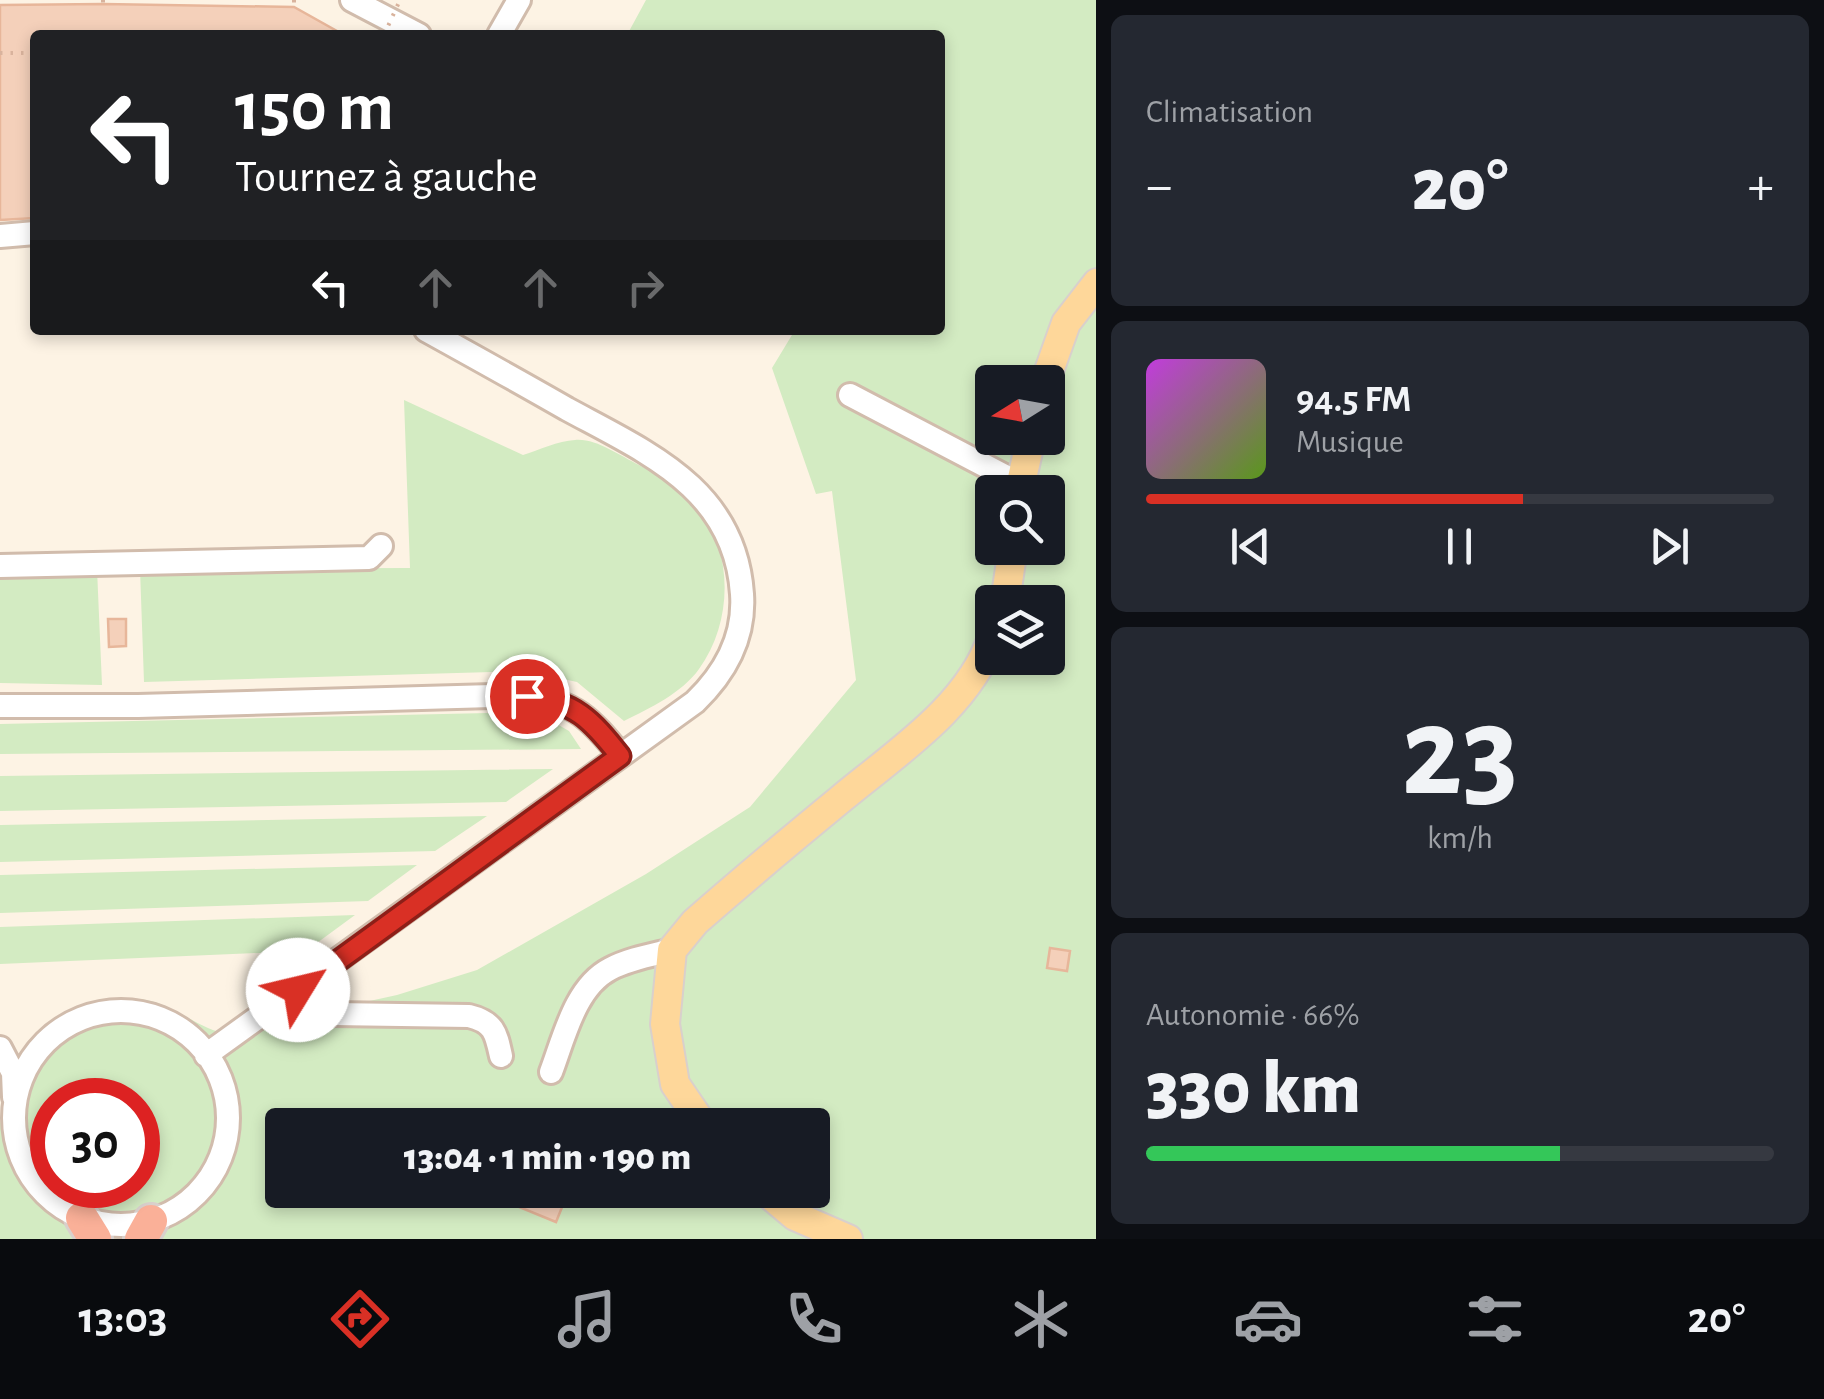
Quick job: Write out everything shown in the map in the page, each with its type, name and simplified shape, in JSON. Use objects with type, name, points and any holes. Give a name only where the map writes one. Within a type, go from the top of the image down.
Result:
[{"type":"main road","points":[[1052,365],[1066,323],[1096,283]]},
{"type":"main road","points":[[691,1108],[675,1084],[665,1024],[672,950],[695,922],[939,714],[975,672]]},
{"type":"main road","points":[[785,1208],[794,1216],[848,1239]]},
{"type":"street","points":[[352,0],[409,30]]},
{"type":"street","points":[[502,30],[519,0]]},
{"type":"street","points":[[0,236],[30,233]]},
{"type":"street","points":[[206,1055],[695,702],[713,685],[738,641],[743,611],[741,579],[728,532],[684,479],[636,444],[435,335]]},
{"type":"street","points":[[850,395],[996,475]]},
{"type":"street","points":[[0,566],[369,558],[381,546]]},
{"type":"street","points":[[0,706],[527,696],[552,699],[593,721],[620,756]]},
{"type":"street","points":[[551,1072],[588,987],[606,970],[672,950]]},
{"type":"street","points":[[134,1011],[153,1015],[186,1032],[206,1055],[217,1071],[226,1100],[227,1132],[218,1161],[202,1188],[146,1230],[116,1225],[89,1228],[35,1181],[9,1146],[19,1086],[36,1052],[63,1027],[98,1013],[134,1011]]},
{"type":"street","points":[[265,1013],[470,1016],[485,1020],[497,1036],[501,1056]]},
{"type":"street","points":[[0,1048],[12,1073],[15,1104]]},
{"type":"path","points":[[386,30],[400,0]]},
{"type":"path","points":[[0,53],[30,53]]},
{"type":"green space","points":[[646,0],[1096,0],[1096,1239],[0,1239],[0,1124],[4,1110],[33,1051],[69,1014],[101,1001],[139,999],[162,1005],[223,1033],[397,995],[477,970],[646,874],[750,807],[856,680],[832,491],[816,494],[772,368],[792,335],[945,335],[945,30],[630,30]]},
{"type":"green space","points":[[404,400],[523,455],[569,441],[591,442],[656,474],[687,496],[711,528],[719,548],[725,590],[718,632],[692,678],[665,699],[624,721],[577,682],[525,671],[144,682],[140,569],[410,568]]},
{"type":"green space","points":[[97,569],[102,685],[0,683],[0,570]]},
{"type":"green space","points":[[536,712],[569,731],[581,749],[0,754],[0,724]]},
{"type":"green space","points":[[553,769],[506,802],[0,811],[0,776]]},
{"type":"green space","points":[[487,816],[435,851],[0,862],[0,825]]},
{"type":"green space","points":[[417,865],[368,901],[0,913],[0,875]]},
{"type":"green space","points":[[355,915],[306,951],[0,964],[0,927]]},
{"type":"building","points":[[0,5],[294,7],[335,30],[30,30],[30,218],[0,220]]},
{"type":"building","points":[[108,619],[126,619],[126,646],[109,647]]},
{"type":"building","points":[[1050,948],[1070,951],[1067,971],[1047,968]]},
{"type":"building","points":[[522,1208],[562,1208],[556,1222]]},
{"type":"route","points":[[298,990],[620,756],[593,721],[552,699],[527,696]]}]
